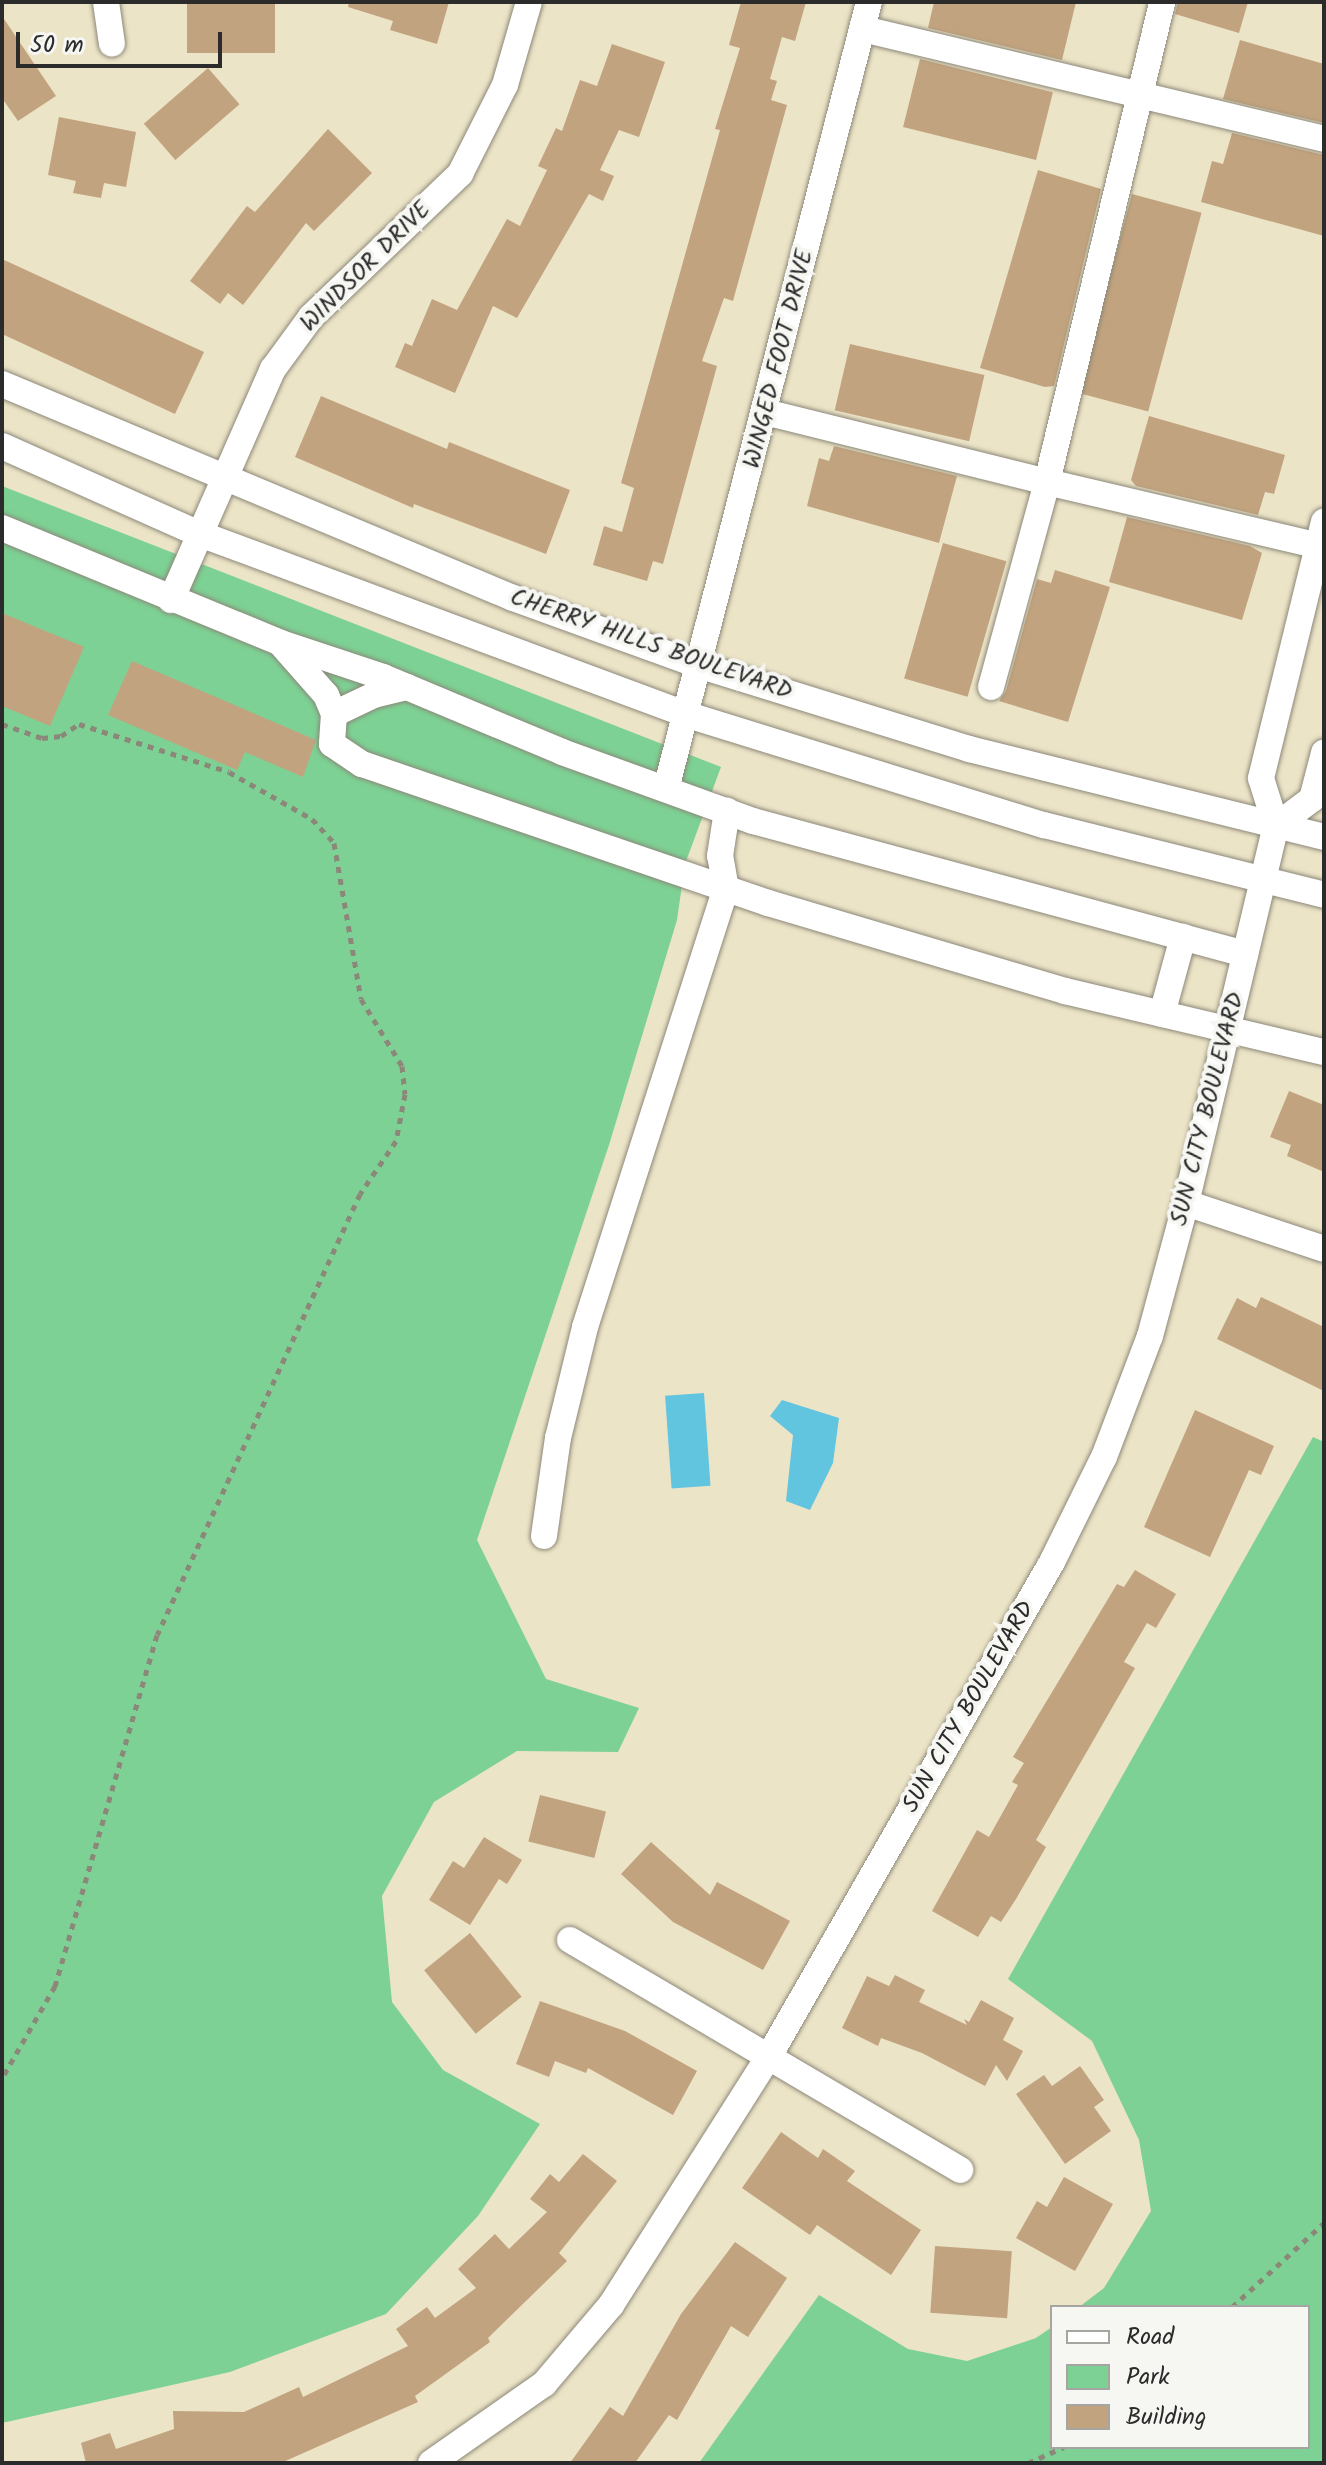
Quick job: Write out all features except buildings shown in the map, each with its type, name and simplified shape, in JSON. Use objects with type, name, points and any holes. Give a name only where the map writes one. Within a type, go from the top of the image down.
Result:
[{"type":"street","points":[[106,2],[112,44]]},
{"type":"street","name":"WINDSOR DRIVE","points":[[171,600],[273,369],[311,317],[460,174],[505,85],[529,2]]},
{"type":"street","name":"WINGED FOOT DRIVE","points":[[666,789],[701,666],[869,2]]},
{"type":"street","points":[[991,687],[1047,482],[1162,2]]},
{"type":"street","points":[[863,29],[1324,139]]},
{"type":"street","name":"CHERRY HILLS BOULEVARD","points":[[2,384],[225,482],[513,598],[701,666],[969,749],[1324,837]]},
{"type":"street","points":[[765,412],[1321,548]]},
{"type":"street","points":[[2,446],[200,534],[688,715],[1044,825],[1262,882],[1324,895]]},
{"type":"street","points":[[1324,522],[1321,548],[1261,778],[1276,826],[1312,799],[1324,753]]},
{"type":"street","points":[[2,528],[281,643],[407,687],[727,811],[1245,954]]},
{"type":"street","points":[[281,643],[326,695],[334,714],[332,744],[362,764],[726,889],[1065,991],[1324,1052]]},
{"type":"street","points":[[334,714],[374,695],[407,687]]},
{"type":"street","points":[[544,1536],[558,1438],[585,1327],[726,889],[720,856],[727,811]]},
{"type":"street","name":"SUN CITY BOULEVARD","points":[[431,2463],[544,2384],[601,2316],[768,2058],[1059,1549],[1104,1457],[1150,1336],[1186,1203],[1276,826]]},
{"type":"street","points":[[1162,1014],[1183,937]]},
{"type":"street","points":[[1186,1203],[1324,1249]]},
{"type":"street","points":[[570,1940],[960,2170]]},
{"type":"path","points":[[2,724],[42,738],[61,736],[79,724],[229,772],[312,819],[334,843],[361,999],[402,1066],[405,1094],[396,1141],[360,1194],[157,1635],[55,1986],[2,2078]]},
{"type":"path","points":[[1234,2305],[1324,2223]]},
{"type":"path","points":[[1028,2463],[1060,2449]]},
{"type":"green space","points":[[2,486],[721,767],[685,864],[677,920],[609,1145],[477,1540],[546,1679],[639,1708],[618,1752],[517,1751],[434,1802],[382,1896],[392,2002],[443,2070],[540,2124],[478,2216],[386,2314],[230,2372],[2,2423]]},
{"type":"green space","points":[[1313,1437],[1324,1442],[1324,2463],[699,2463],[819,2295],[908,2349],[967,2361],[1036,2338],[1050,2328],[1050,2449],[1310,2449],[1310,2305],[1082,2305],[1104,2288],[1151,2211],[1139,2140],[1092,2041],[1008,1979]]},
{"type":"water","points":[[704,1393],[710,1486],[672,1488],[665,1396]]},
{"type":"water","points":[[782,1400],[839,1418],[833,1463],[810,1510],[786,1501],[793,1435],[770,1416]]}]
